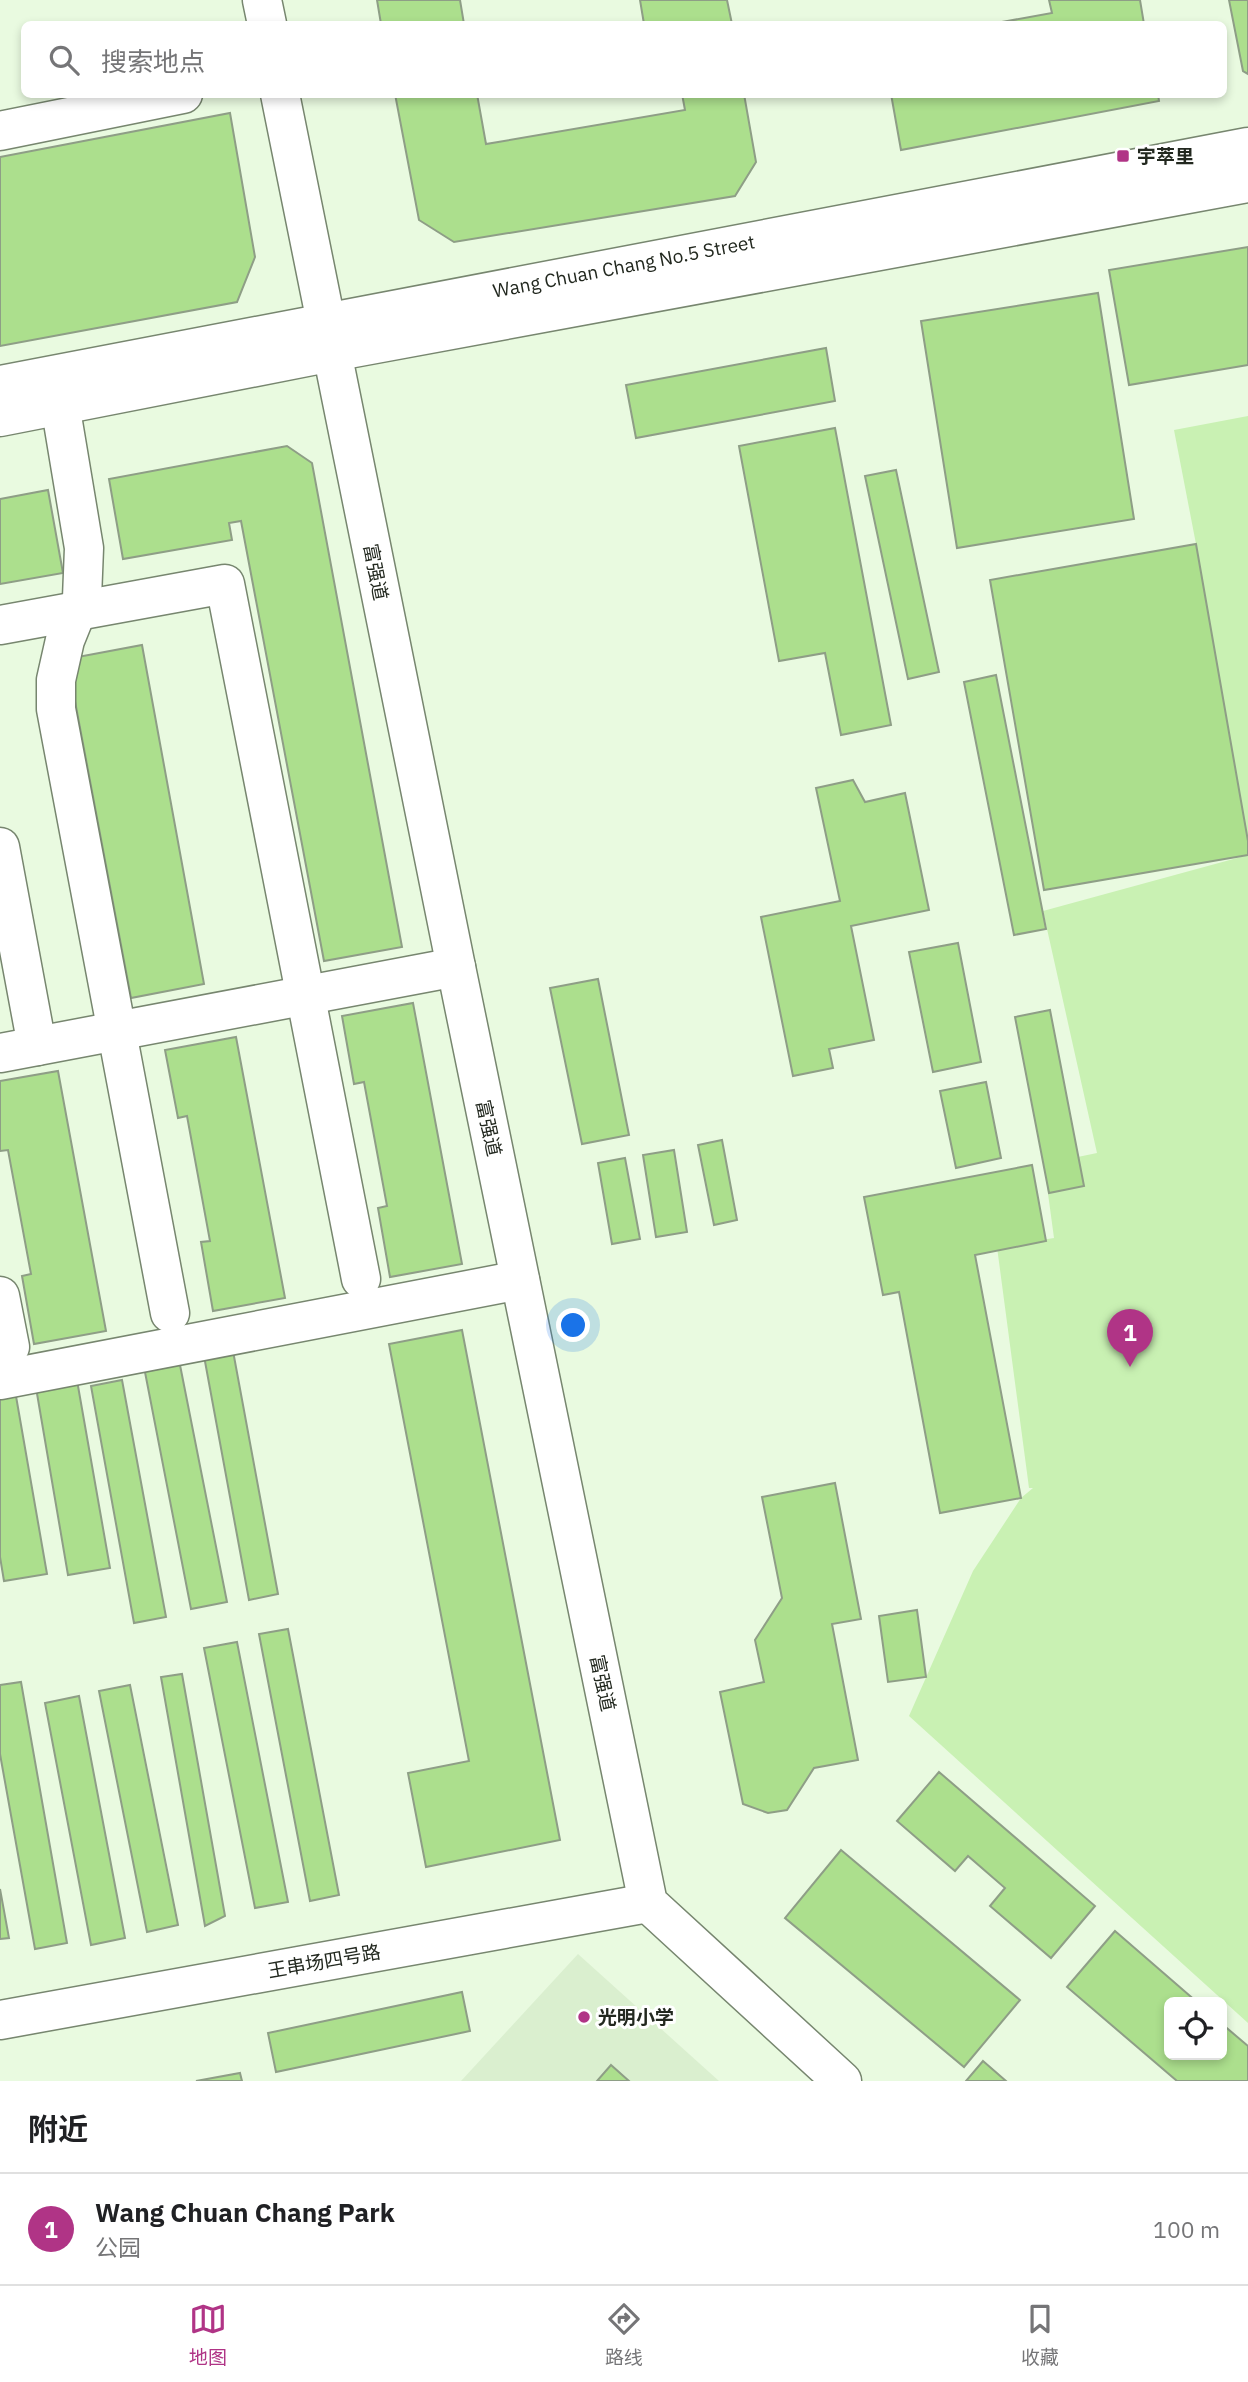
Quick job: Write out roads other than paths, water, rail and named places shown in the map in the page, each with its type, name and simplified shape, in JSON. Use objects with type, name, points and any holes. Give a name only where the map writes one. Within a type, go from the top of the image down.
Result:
[{"type":"street","points":[[262,0],[266,21]]},
{"type":"street","points":[[0,131],[163,98]]},
{"type":"street","name":"富强道","points":[[281,98],[648,1903]]},
{"type":"street","name":"Wang Chuan Chang No.5 Street","points":[[0,417],[58,391],[1248,147]]},
{"type":"street","name":"Wang Chuan Chang No.5 Street","points":[[329,337],[1248,183]]},
{"type":"street","name":"Wang Chuan Chang No.5 Street","points":[[0,385],[58,391]]},
{"type":"street","points":[[58,391],[84,548],[82,598],[65,640],[56,680],[56,709],[170,1313]]},
{"type":"street","points":[[0,625],[225,584],[361,1279]]},
{"type":"street","points":[[0,847],[37,1046]]},
{"type":"street","points":[[0,1053],[456,967]]},
{"type":"street","points":[[0,1296],[5,1363],[520,1280]]},
{"type":"street","points":[[648,1903],[842,2081]]},
{"type":"street","name":"王串场四号路","points":[[0,2020],[648,1903]]},
{"type":"place","name":"宇萃里","points":[[1123,156]]},
{"type":"place","name":"Wang Chuan Chang Park","points":[[1130,1367]]},
{"type":"place","name":"光明小学","points":[[584,2017]]}]
